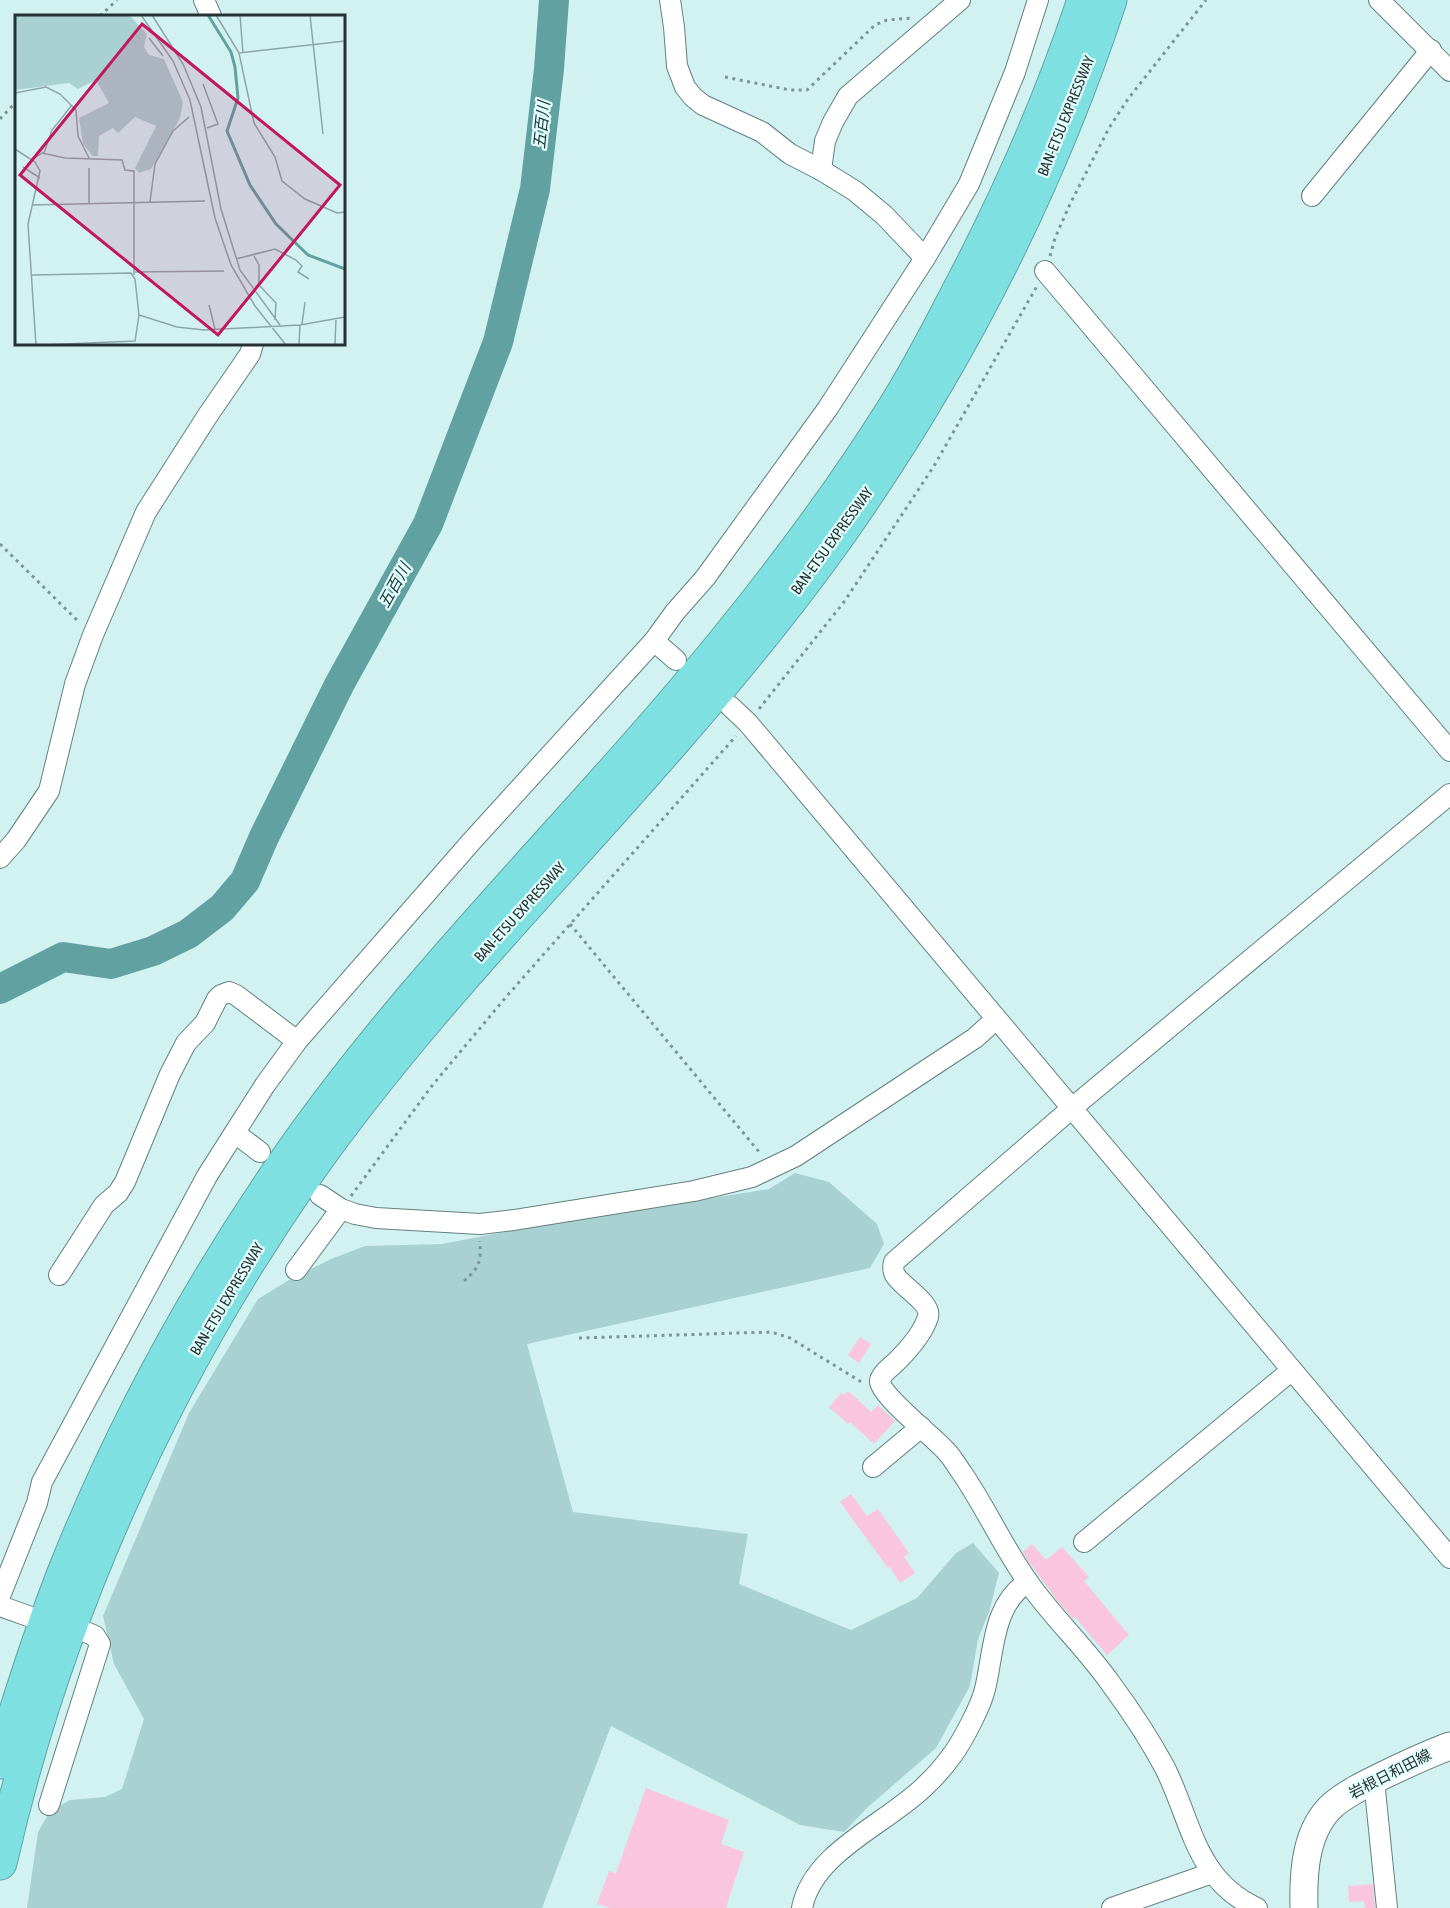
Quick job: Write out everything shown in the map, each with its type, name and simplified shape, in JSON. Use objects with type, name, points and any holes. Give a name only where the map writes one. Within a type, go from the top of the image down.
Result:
[{"type":"highway","name":"BAN-ETSU EXPRESSWAY","points":[[0,1762],[28,1673],[71,1555],[121,1444],[160,1366],[216,1268],[288,1158],[357,1065],[423,984],[722,646],[833,499],[895,407],[977,256],[1035,133],[1084,0]]},
{"type":"highway","name":"BAN-ETSU EXPRESSWAY","points":[[0,1863],[24,1766],[52,1678],[93,1564],[144,1452],[189,1363],[236,1281],[308,1173],[375,1082],[505,928],[671,744],[799,588],[848,522],[915,419],[962,340],[1001,265],[1057,145],[1097,41],[1110,0]]},
{"type":"main road","name":"岩根日和田線","points":[[1304,1908],[1305,1863],[1320,1822],[1333,1806],[1349,1793],[1374,1780],[1450,1746]]},
{"type":"street","points":[[204,0],[211,15]]},
{"type":"street","points":[[670,0],[677,66],[685,87],[693,97],[712,109],[762,132],[790,154],[821,170],[868,201],[925,258]]},
{"type":"street","points":[[821,170],[825,141],[832,122],[848,96],[960,0]]},
{"type":"street","points":[[0,1596],[37,1503],[42,1482],[207,1176],[297,1041],[471,842],[654,641],[675,612],[705,578],[828,408],[925,258],[969,184],[1015,72],[1038,0]]},
{"type":"street","points":[[1379,0],[1450,71]]},
{"type":"street","points":[[1312,196],[1431,50]]},
{"type":"street","points":[[1045,271],[1450,751]]},
{"type":"street","points":[[0,858],[16,840],[49,791],[75,684],[93,635],[146,512],[250,354],[253,345]]},
{"type":"street","points":[[654,641],[676,660]]},
{"type":"street","points":[[730,706],[747,723],[1450,1558]]},
{"type":"street","points":[[1257,1908],[1229,1892],[1212,1873],[1196,1844],[1166,1770],[1141,1725],[1109,1681],[1058,1622],[1028,1582],[976,1494],[947,1451],[894,1401],[882,1386],[881,1376],[917,1337],[928,1317],[925,1305],[895,1275],[894,1262],[1072,1108],[1450,794]]},
{"type":"street","points":[[59,1275],[104,1206],[118,1193],[125,1182],[170,1074],[186,1043],[205,1023],[221,995],[229,993],[236,995],[297,1041]]},
{"type":"street","points":[[320,1195],[341,1209],[376,1218],[480,1224],[694,1191],[752,1177],[796,1156],[975,1038],[996,1019]]},
{"type":"street","points":[[235,1133],[260,1152]]},
{"type":"street","points":[[296,1270],[341,1209]]},
{"type":"street","points":[[1084,1542],[1292,1370]]},
{"type":"street","points":[[873,1467],[921,1427]]},
{"type":"street","points":[[802,1908],[809,1888],[830,1861],[925,1786],[954,1752],[985,1691],[996,1628],[1015,1592],[1028,1582]]},
{"type":"street","points":[[0,1606],[31,1617]]},
{"type":"street","points":[[48,1805],[100,1644],[95,1636],[86,1632]]},
{"type":"street","points":[[1374,1780],[1387,1908]]},
{"type":"street","points":[[1112,1908],[1212,1873]]},
{"type":"path","points":[[101,15],[117,0]]},
{"type":"path","points":[[341,1209],[431,1087],[570,924],[747,723],[844,602],[934,466],[1020,319],[1045,271],[1055,238],[1070,204],[1109,128],[1128,99],[1206,0]]},
{"type":"path","points":[[724,77],[790,90],[807,90],[875,25],[887,20],[903,18],[935,21]]},
{"type":"path","points":[[0,119],[15,103]]},
{"type":"path","points":[[0,544],[93,635]]},
{"type":"path","points":[[570,924],[772,1168]]},
{"type":"path","points":[[464,1281],[477,1270],[480,1252],[480,1224]]},
{"type":"path","points":[[579,1338],[771,1332],[790,1338],[868,1386],[882,1386]]},
{"type":"shaded area","points":[[795,1173],[829,1182],[877,1224],[884,1244],[870,1268],[527,1344],[573,1512],[748,1534],[739,1584],[851,1630],[917,1598],[956,1553],[973,1543],[999,1573],[989,1612],[978,1639],[970,1686],[936,1748],[867,1808],[844,1832],[800,1825],[611,1726],[542,1908],[27,1908],[38,1832],[50,1811],[70,1800],[105,1797],[122,1789],[144,1719],[114,1664],[103,1616],[189,1413],[258,1299],[331,1259],[365,1246],[442,1244],[536,1226],[769,1189]]},
{"type":"building","points":[[860,1337],[871,1344],[859,1363],[848,1355]]},
{"type":"building","points":[[848,1391],[871,1412],[878,1405],[895,1421],[874,1444],[829,1407],[841,1393],[844,1395]]},
{"type":"building","points":[[851,1494],[867,1516],[878,1509],[909,1553],[904,1557],[915,1573],[900,1583],[840,1502]]},
{"type":"building","points":[[1032,1544],[1046,1560],[1062,1547],[1089,1577],[1084,1581],[1129,1635],[1107,1655],[1075,1617],[1073,1619],[1057,1600],[1029,1562],[1023,1552]]},
{"type":"building","points":[[646,1788],[729,1820],[721,1844],[744,1852],[726,1908],[610,1908],[597,1904],[609,1871],[616,1873]]},
{"type":"building","points":[[1373,1884],[1375,1908],[1365,1908],[1364,1901],[1349,1902],[1348,1886]]},
{"type":"waterway","name":"五百川","points":[[0,989],[63,957],[111,964],[153,951],[188,934],[222,908],[245,881],[264,837],[339,685],[428,524],[498,342],[535,189],[549,69],[554,0]]}]
